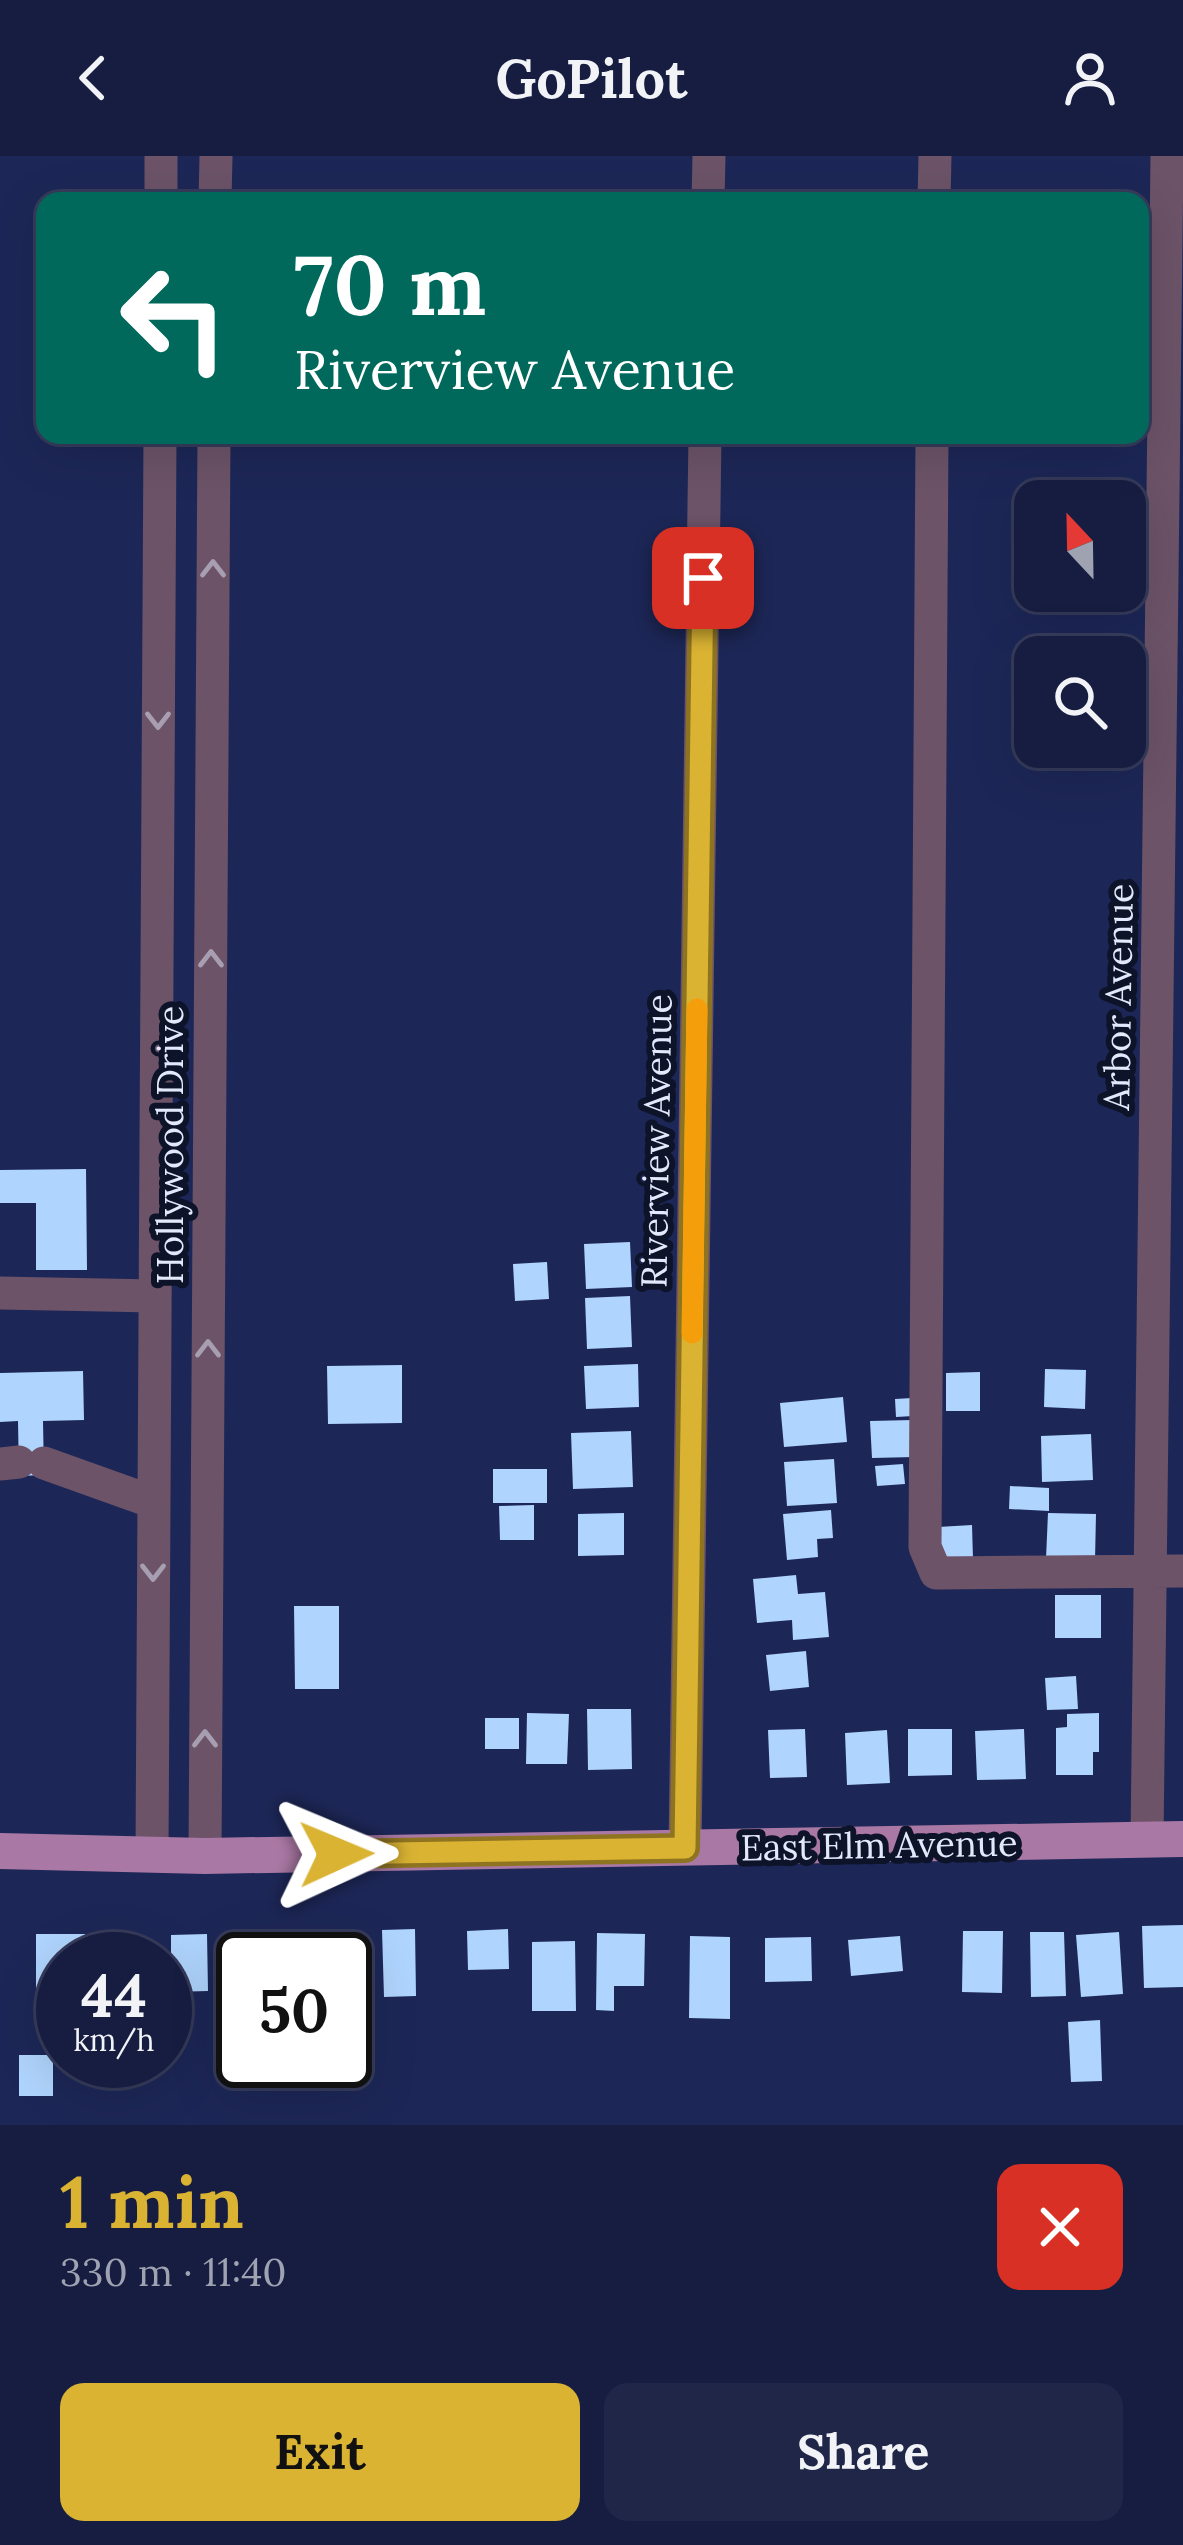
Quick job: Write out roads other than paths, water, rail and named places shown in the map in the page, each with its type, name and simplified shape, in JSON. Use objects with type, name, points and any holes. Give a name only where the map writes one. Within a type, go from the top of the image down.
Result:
[{"type":"main road","name":"East Elm Avenue","points":[[0,1851],[205,1856],[1165,1839]]},
{"type":"street","points":[[161,156],[161,192]]},
{"type":"street","points":[[215,192],[216,156]]},
{"type":"street","points":[[708,192],[709,156]]},
{"type":"street","points":[[934,192],[935,156]]},
{"type":"street","name":"Arbor Avenue","points":[[1165,1839],[1167,156]]},
{"type":"street","name":"Hollywood Drive","points":[[152,1855],[160,444]]},
{"type":"street","name":"Hollywood Drive","points":[[205,1856],[214,444]]},
{"type":"street","name":"Riverview Avenue","points":[[685,1848],[705,444]]},
{"type":"street","points":[[932,444],[926,1547],[936,1573],[1167,1571]]},
{"type":"street","points":[[0,1293],[155,1296]]},
{"type":"street","points":[[21,1463],[153,1502]]}]
